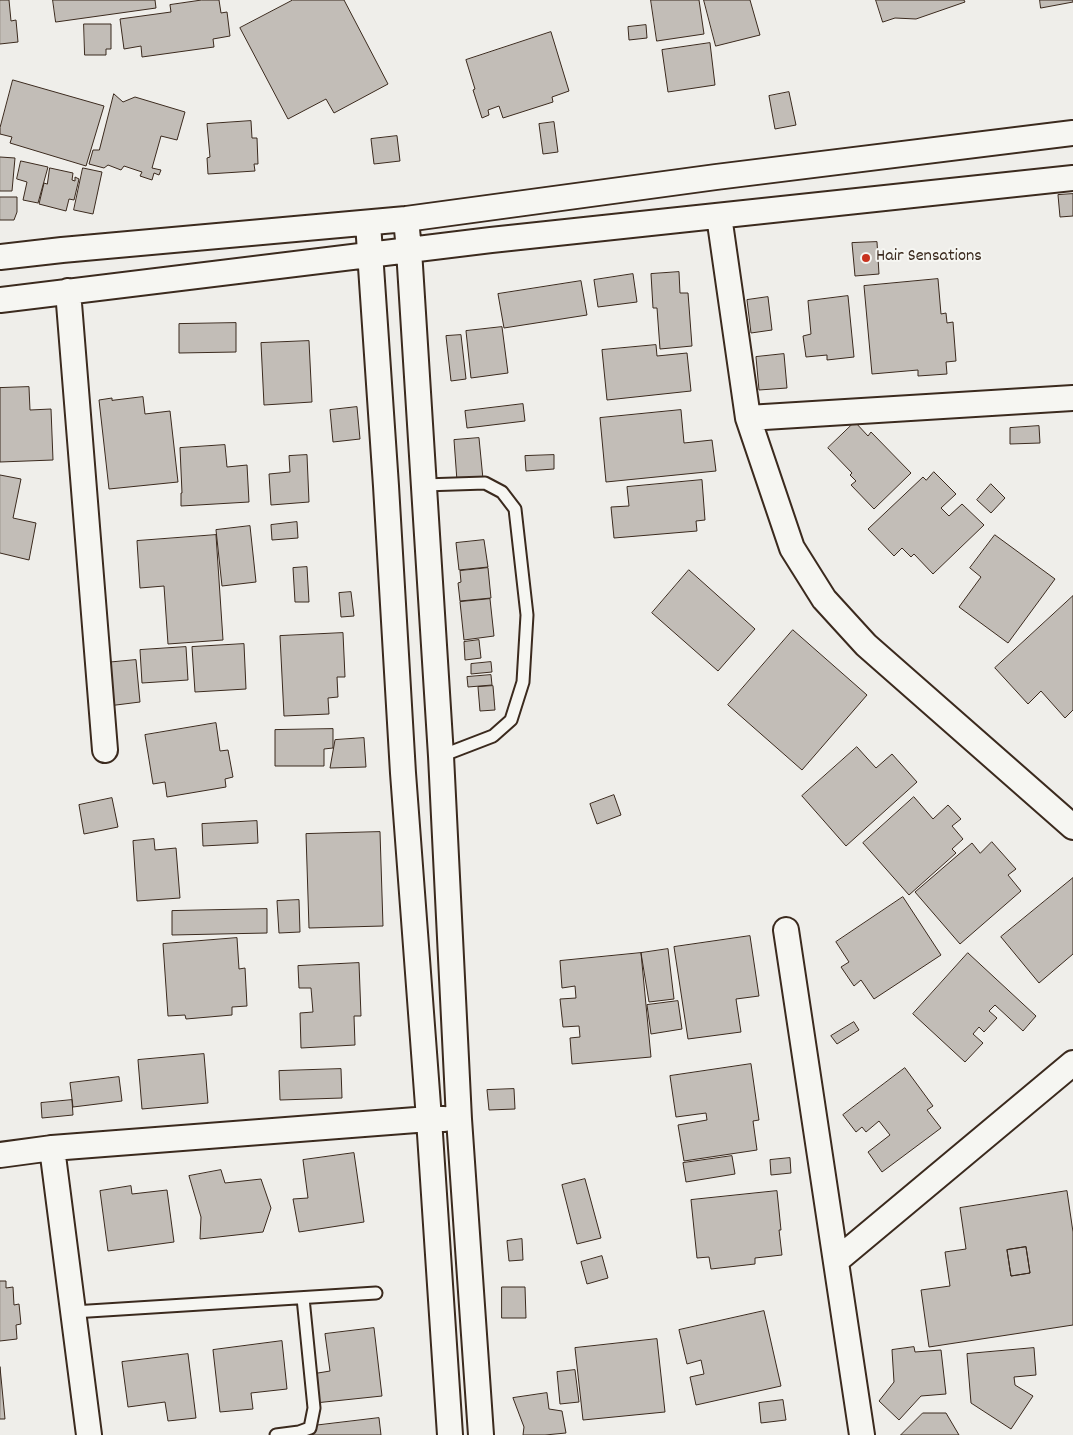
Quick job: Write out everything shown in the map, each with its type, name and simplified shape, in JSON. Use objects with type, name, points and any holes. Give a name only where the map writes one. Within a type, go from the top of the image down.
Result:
[{"type":"street","points":[[0,257],[406,219],[707,178],[1073,133]]},
{"type":"street","points":[[0,300],[491,240],[1073,178]]},
{"type":"street","points":[[719,216],[748,418],[792,548],[824,599],[866,645],[1073,827]]},
{"type":"street","points":[[406,219],[410,250],[441,756],[459,1119],[481,1435]]},
{"type":"street","points":[[368,223],[403,772],[450,1435]]},
{"type":"street","points":[[68,291],[105,750]]},
{"type":"street","points":[[748,418],[1073,398]]},
{"type":"street","points":[[786,930],[862,1435]]},
{"type":"street","points":[[836,1261],[1073,1063]]},
{"type":"street","points":[[0,1155],[52,1148],[429,1119],[459,1119]]},
{"type":"street","points":[[52,1148],[89,1435]]},
{"type":"lane","points":[[424,484],[484,483],[502,492],[515,509],[526,615],[523,682],[511,720],[493,736],[441,756]]},
{"type":"lane","points":[[73,1312],[376,1293]]},
{"type":"lane","points":[[276,1435],[299,1432],[310,1428],[314,1408],[303,1298]]},
{"type":"building","points":[[0,0],[9,0],[11,21],[16,20],[18,42],[0,44]]},
{"type":"building","points":[[53,0],[155,0],[156,8],[56,22]]},
{"type":"building","points":[[202,0],[219,0],[221,13],[227,12],[230,36],[213,39],[214,47],[142,57],[141,46],[124,49],[120,19],[171,12],[170,5]]},
{"type":"building","points":[[293,0],[344,0],[388,84],[334,113],[326,99],[288,119],[240,28]]},
{"type":"building","points":[[651,0],[699,0],[704,34],[657,41]]},
{"type":"building","points":[[704,0],[750,0],[760,35],[716,46]]},
{"type":"building","points":[[876,0],[964,0],[965,2],[916,19],[895,18],[883,22]]},
{"type":"building","points":[[1040,0],[1073,0],[1073,2],[1041,8]]},
{"type":"building","points":[[84,24],[111,24],[111,49],[106,49],[106,55],[85,55]]},
{"type":"building","points":[[646,25],[647,38],[629,40],[628,27]]},
{"type":"building","points":[[551,32],[569,91],[552,97],[553,102],[503,118],[499,106],[488,110],[489,115],[482,118],[466,60]]},
{"type":"building","points":[[710,43],[715,85],[668,92],[662,50]]},
{"type":"building","points":[[13,80],[104,106],[86,166],[10,143],[12,137],[0,134]]},
{"type":"building","points":[[789,92],[796,125],[775,129],[769,96]]},
{"type":"building","points":[[114,94],[123,102],[135,97],[185,112],[177,140],[161,136],[152,168],[161,170],[159,175],[154,173],[152,180],[140,176],[142,172],[124,166],[121,170],[108,165],[104,168],[89,164],[93,150],[99,150]]},
{"type":"building","points":[[251,121],[252,138],[257,138],[258,164],[254,164],[255,171],[208,174],[207,158],[210,157],[207,124]]},
{"type":"building","points":[[554,122],[558,152],[543,154],[539,124]]},
{"type":"building","points":[[397,136],[400,161],[374,164],[371,139]]},
{"type":"building","points":[[0,157],[15,158],[12,191],[0,191]]},
{"type":"building","points":[[21,161],[48,167],[38,203],[23,200],[27,182],[17,179]]},
{"type":"building","points":[[50,168],[73,173],[72,180],[75,181],[75,177],[79,179],[74,200],[69,199],[66,211],[39,204],[44,183],[47,184]]},
{"type":"building","points":[[83,168],[102,172],[93,214],[74,210]]},
{"type":"building","points":[[1073,194],[1073,216],[1060,217],[1058,195]]},
{"type":"building","points":[[0,197],[17,197],[17,212],[14,220],[0,220]]},
{"type":"building","points":[[877,242],[879,274],[855,276],[852,243]]},
{"type":"building","points":[[679,272],[680,293],[688,293],[692,346],[660,349],[657,308],[653,308],[651,274]]},
{"type":"building","points":[[633,274],[637,302],[598,307],[594,280]]},
{"type":"building","points":[[938,279],[941,314],[946,313],[947,323],[953,322],[956,361],[946,362],[947,374],[918,376],[918,370],[872,374],[864,286]]},
{"type":"building","points":[[581,281],[587,315],[504,328],[498,294]]},
{"type":"building","points":[[848,296],[854,357],[827,360],[827,355],[806,357],[803,336],[811,334],[808,301]]},
{"type":"building","points":[[768,297],[772,330],[751,333],[747,300]]},
{"type":"building","points":[[236,323],[236,352],[179,353],[179,324]]},
{"type":"building","points":[[502,327],[508,373],[471,378],[466,331]]},
{"type":"building","points":[[461,335],[466,379],[451,381],[446,336]]},
{"type":"building","points":[[309,341],[312,402],[264,405],[261,343]]},
{"type":"building","points":[[656,345],[657,356],[687,353],[691,391],[607,400],[602,350]]},
{"type":"building","points":[[784,354],[787,388],[759,390],[756,357]]},
{"type":"building","points":[[29,387],[30,410],[51,409],[53,460],[0,462],[0,388]]},
{"type":"building","points":[[143,397],[145,414],[170,411],[178,482],[109,489],[99,400]]},
{"type":"building","points":[[523,404],[525,421],[467,428],[465,411]]},
{"type":"building","points":[[357,407],[360,439],[333,442],[330,410]]},
{"type":"building","points":[[681,410],[684,443],[712,440],[716,471],[606,482],[600,418]]},
{"type":"building","points":[[855,422],[868,436],[871,432],[911,473],[874,509],[851,485],[856,481],[850,475],[852,473],[828,448]]},
{"type":"building","points":[[1039,426],[1040,443],[1010,444],[1010,428]]},
{"type":"building","points":[[479,438],[483,479],[457,481],[454,440]]},
{"type":"building","points":[[225,445],[227,467],[247,465],[249,502],[181,506],[180,448]]},
{"type":"building","points":[[307,455],[309,502],[271,505],[269,474],[290,472],[289,456]]},
{"type":"building","points":[[554,455],[554,469],[526,471],[525,456]]},
{"type":"building","points":[[934,472],[956,494],[941,508],[949,516],[962,504],[984,525],[933,574],[914,554],[911,557],[902,548],[894,556],[868,529],[923,477],[926,480]]},
{"type":"building","points":[[0,475],[21,479],[13,518],[36,523],[29,560],[0,553]]},
{"type":"building","points":[[702,480],[705,520],[696,521],[697,531],[614,538],[611,507],[629,506],[627,487]]},
{"type":"building","points":[[991,484],[1005,498],[991,513],[977,500]]},
{"type":"building","points":[[297,522],[298,538],[272,540],[271,525]]},
{"type":"building","points":[[250,526],[256,582],[222,586],[216,530]]},
{"type":"building","points":[[216,535],[223,640],[168,644],[164,586],[140,588],[137,541]]},
{"type":"building","points":[[995,535],[1055,579],[1008,643],[959,607],[981,577],[970,568]]},
{"type":"building","points":[[484,540],[488,567],[459,570],[456,543]]},
{"type":"building","points":[[307,567],[309,602],[295,602],[293,568]]},
{"type":"building","points":[[488,568],[491,598],[460,601],[458,583],[461,582],[460,571]]},
{"type":"building","points":[[689,570],[755,629],[718,671],[652,613]]},
{"type":"building","points":[[351,592],[354,616],[341,617],[339,593]]},
{"type":"building","points":[[1073,596],[1073,710],[1065,718],[1041,691],[1028,704],[995,668]]},
{"type":"building","points":[[490,599],[494,636],[464,640],[460,602]]},
{"type":"building","points":[[793,630],[867,695],[802,770],[728,705]]},
{"type":"building","points":[[343,633],[345,677],[337,677],[338,697],[328,698],[329,714],[284,716],[280,636]]},
{"type":"building","points":[[479,640],[481,658],[465,660],[464,642]]},
{"type":"building","points":[[244,644],[246,689],[195,692],[192,647]]},
{"type":"building","points":[[186,647],[188,680],[142,683],[140,650]]},
{"type":"building","points":[[136,660],[140,702],[108,706],[104,663]]},
{"type":"building","points":[[491,662],[492,672],[471,674],[471,664]]},
{"type":"building","points":[[491,675],[492,685],[468,687],[467,677]]},
{"type":"building","points":[[493,686],[495,710],[480,711],[478,687]]},
{"type":"building","points":[[216,723],[220,751],[228,750],[233,777],[225,779],[226,787],[167,797],[165,782],[153,784],[145,735]]},
{"type":"building","points":[[333,729],[333,748],[324,749],[324,766],[275,766],[275,730]]},
{"type":"building","points":[[364,738],[366,767],[330,768],[335,740]]},
{"type":"building","points":[[857,747],[876,768],[892,754],[917,782],[846,846],[802,796]]},
{"type":"building","points":[[614,795],[621,815],[597,824],[590,804]]},
{"type":"building","points":[[914,797],[933,819],[948,805],[961,819],[952,826],[963,839],[952,849],[956,853],[909,895],[863,843]]},
{"type":"building","points":[[112,798],[118,827],[84,834],[79,805]]},
{"type":"building","points":[[257,821],[258,843],[203,846],[202,824]]},
{"type":"building","points":[[380,832],[383,926],[309,928],[306,834]]},
{"type":"building","points":[[154,839],[155,850],[176,848],[180,898],[137,901],[133,841]]},
{"type":"building","points":[[992,842],[1016,869],[1008,875],[1021,891],[960,944],[915,892],[972,843],[980,853]]},
{"type":"building","points":[[1073,878],[1073,954],[1039,983],[1001,937]]},
{"type":"building","points":[[903,897],[941,955],[874,999],[861,980],[854,986],[841,967],[849,962],[836,942]]},
{"type":"building","points":[[299,900],[300,932],[279,933],[277,901]]},
{"type":"building","points":[[267,909],[267,933],[172,935],[172,911]]},
{"type":"building","points":[[750,936],[759,996],[736,999],[741,1032],[688,1039],[674,947]]},
{"type":"building","points":[[237,938],[239,969],[245,968],[247,1006],[232,1007],[232,1015],[186,1019],[185,1015],[168,1016],[163,944]]},
{"type":"building","points":[[668,949],[674,999],[649,1002],[641,953]]},
{"type":"building","points":[[641,953],[651,1057],[572,1064],[570,1038],[580,1037],[579,1026],[563,1027],[560,999],[576,998],[575,986],[562,988],[560,961]]},
{"type":"building","points":[[968,953],[1036,1016],[1023,1031],[995,1005],[989,1011],[997,1018],[984,1032],[979,1027],[973,1034],[983,1043],[965,1062],[913,1014]]},
{"type":"building","points":[[359,963],[361,1016],[354,1016],[355,1045],[301,1048],[300,1013],[313,1012],[311,988],[299,988],[298,966]]},
{"type":"building","points":[[678,1001],[682,1029],[651,1034],[647,1005]]},
{"type":"building","points":[[854,1022],[859,1030],[837,1044],[831,1036]]},
{"type":"building","points":[[204,1054],[208,1103],[142,1109],[138,1060]]},
{"type":"building","points":[[751,1064],[759,1120],[753,1121],[757,1150],[684,1161],[678,1125],[707,1120],[706,1113],[676,1117],[670,1076]]},
{"type":"building","points":[[905,1068],[933,1106],[927,1110],[941,1128],[882,1172],[868,1152],[890,1135],[879,1121],[866,1132],[862,1127],[856,1132],[843,1115]]},
{"type":"building","points":[[341,1069],[342,1098],[280,1100],[279,1071]]},
{"type":"building","points":[[119,1077],[122,1101],[73,1107],[70,1083]]},
{"type":"building","points":[[514,1089],[515,1109],[489,1110],[487,1090]]},
{"type":"building","points":[[72,1100],[73,1115],[42,1118],[41,1103]]},
{"type":"building","points":[[354,1153],[364,1222],[299,1232],[293,1199],[308,1198],[303,1160]]},
{"type":"building","points":[[732,1156],[735,1174],[686,1182],[683,1163]]},
{"type":"building","points":[[790,1158],[791,1173],[771,1175],[770,1160]]},
{"type":"building","points":[[221,1170],[225,1183],[261,1179],[271,1208],[263,1232],[200,1239],[201,1217],[189,1176]]},
{"type":"building","points":[[585,1179],[601,1238],[577,1244],[562,1185]]},
{"type":"building","points":[[131,1186],[132,1194],[167,1190],[174,1242],[108,1251],[100,1191]]},
{"type":"building","points":[[777,1191],[782,1255],[755,1258],[755,1264],[711,1269],[709,1257],[697,1258],[691,1200]]},
{"type":"building","points":[[1067,1191],[1073,1232],[1073,1325],[929,1347],[921,1290],[950,1286],[945,1252],[966,1249],[960,1208]],"holes":[[[1026,1247],[1030,1273],[1011,1276],[1007,1250]]]},
{"type":"building","points":[[522,1239],[523,1260],[509,1261],[507,1241]]},
{"type":"building","points":[[1026,1247],[1030,1273],[1011,1276],[1007,1250]]},
{"type":"building","points":[[602,1256],[608,1278],[587,1284],[581,1262]]},
{"type":"building","points":[[0,1281],[6,1281],[6,1288],[13,1287],[14,1305],[19,1304],[21,1324],[16,1325],[17,1339],[0,1341]]},
{"type":"building","points":[[502,1287],[525,1287],[526,1318],[502,1318]]},
{"type":"building","points":[[764,1311],[781,1386],[696,1405],[690,1377],[704,1374],[701,1360],[687,1364],[679,1330]]},
{"type":"building","points":[[374,1328],[382,1396],[315,1403],[312,1374],[330,1371],[325,1334]]},
{"type":"building","points":[[657,1339],[665,1412],[583,1420],[575,1348]]},
{"type":"building","points":[[282,1341],[287,1389],[251,1393],[253,1409],[220,1412],[213,1350]]},
{"type":"building","points":[[914,1347],[915,1352],[941,1350],[946,1394],[921,1396],[899,1420],[879,1401],[894,1382],[892,1350]]},
{"type":"building","points":[[1034,1348],[1036,1375],[1014,1377],[1015,1385],[1033,1396],[1011,1429],[971,1403],[967,1354]]},
{"type":"building","points":[[188,1354],[196,1418],[168,1421],[165,1402],[128,1407],[122,1362]]},
{"type":"building","points":[[0,1367],[5,1419],[0,1419]]},
{"type":"building","points":[[575,1370],[579,1402],[560,1404],[557,1372]]},
{"type":"building","points":[[547,1393],[549,1409],[562,1411],[566,1433],[523,1435],[524,1427],[513,1398]]},
{"type":"building","points":[[783,1400],[786,1420],[761,1423],[759,1403]]},
{"type":"building","points":[[923,1413],[946,1413],[959,1435],[901,1435]]},
{"type":"building","points":[[379,1418],[381,1435],[313,1435],[312,1426]]},
{"type":"place","name":"Hair Sensations","points":[[866,258]]}]
